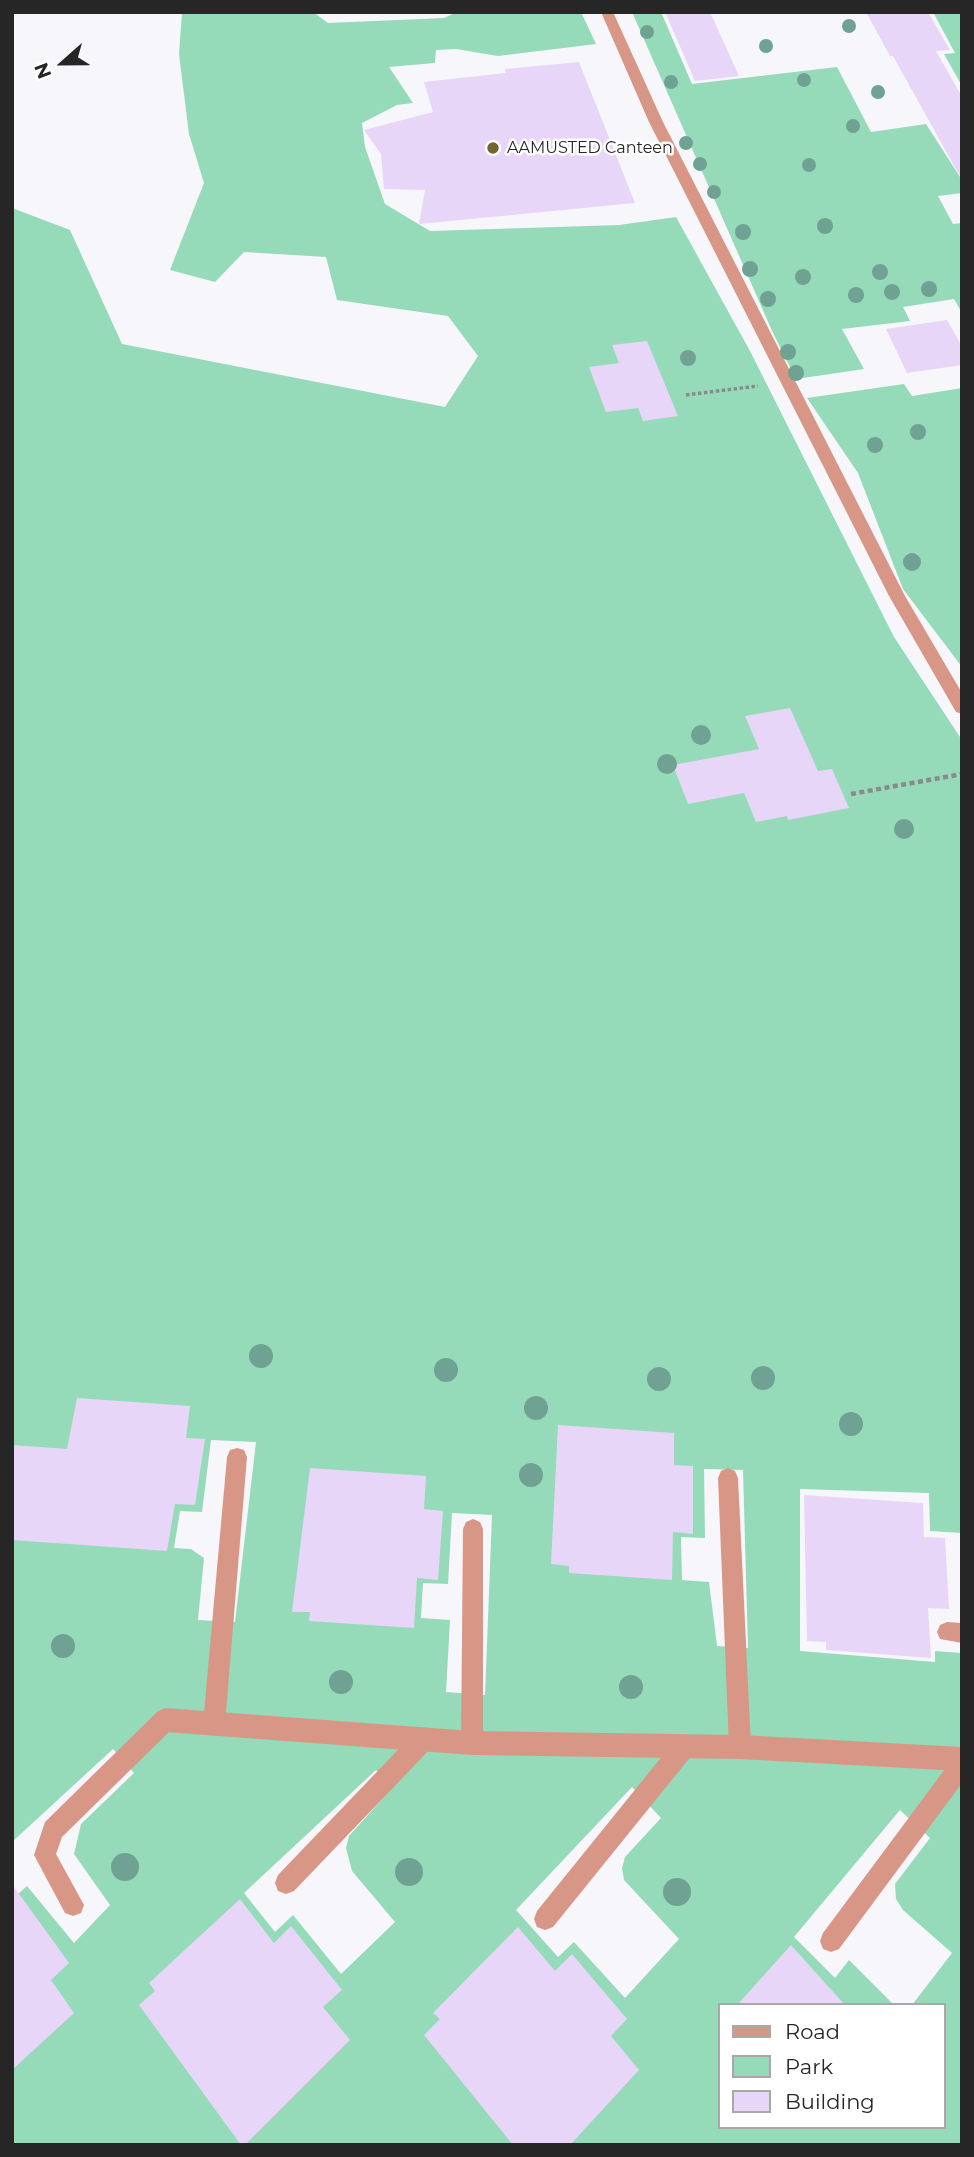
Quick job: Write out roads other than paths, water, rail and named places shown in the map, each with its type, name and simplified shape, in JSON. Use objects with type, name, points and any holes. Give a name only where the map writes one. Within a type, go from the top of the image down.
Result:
[{"type":"street","points":[[607,12],[646,101],[897,596],[962,708]]},
{"type":"street","points":[[165,1720],[472,1743],[740,1747],[962,1759]]},
{"type":"lane","points":[[214,1724],[237,1457]]},
{"type":"lane","points":[[728,1478],[740,1747]]},
{"type":"lane","points":[[472,1743],[473,1529]]},
{"type":"lane","points":[[73,1905],[45,1855],[52,1830],[165,1720]]},
{"type":"lane","points":[[286,1883],[425,1738]]},
{"type":"lane","points":[[545,1919],[684,1747]]},
{"type":"lane","points":[[831,1941],[962,1765]]},
{"type":"place","name":"AAMUSTED Canteen","points":[[493,148]]}]
